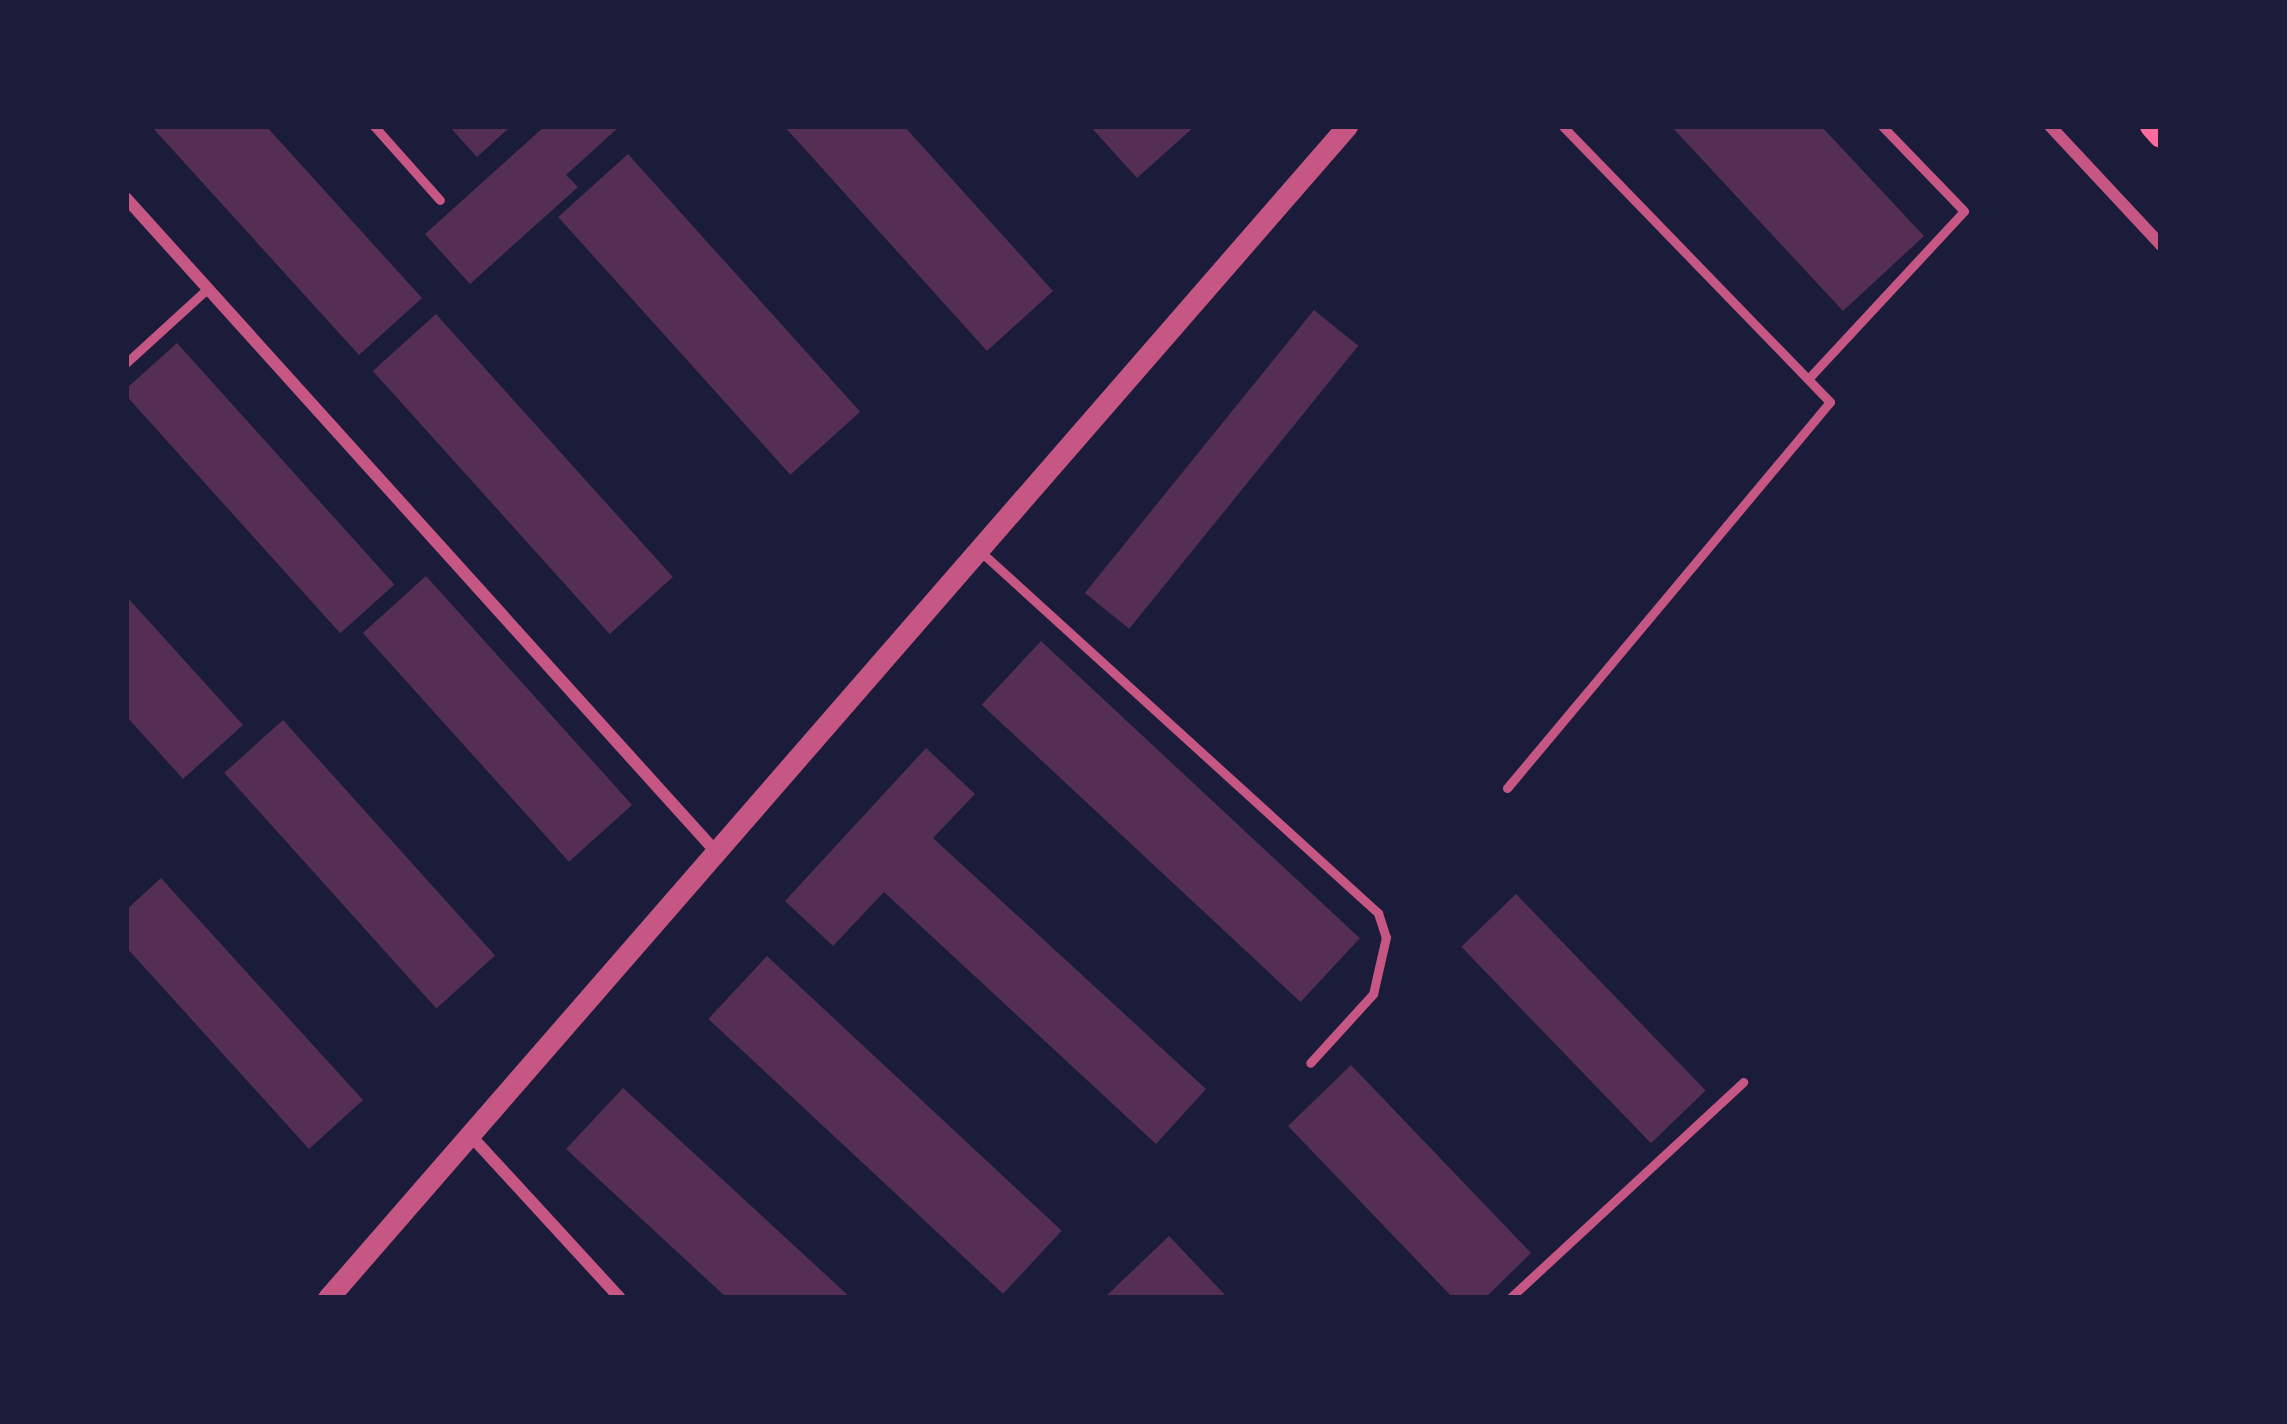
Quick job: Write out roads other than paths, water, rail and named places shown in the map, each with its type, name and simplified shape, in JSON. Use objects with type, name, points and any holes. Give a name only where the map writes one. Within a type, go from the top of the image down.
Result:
[{"type":"main road","points":[[2152,126],[2161,136]]},
{"type":"street","points":[[328,1298],[1347,126]]},
{"type":"street","points":[[2050,126],[2161,245]]},
{"type":"street","points":[[126,199],[718,854]]},
{"type":"street","points":[[470,1136],[620,1298]]},
{"type":"lane","points":[[374,126],[440,200]]},
{"type":"lane","points":[[1507,788],[1821,420],[1830,402],[1563,126]]},
{"type":"lane","points":[[1808,379],[1964,211],[1882,126]]},
{"type":"lane","points":[[126,363],[207,289]]},
{"type":"lane","points":[[980,551],[1378,914],[1386,937],[1373,994],[1310,1063]]},
{"type":"lane","points":[[1510,1298],[1743,1082]]}]
